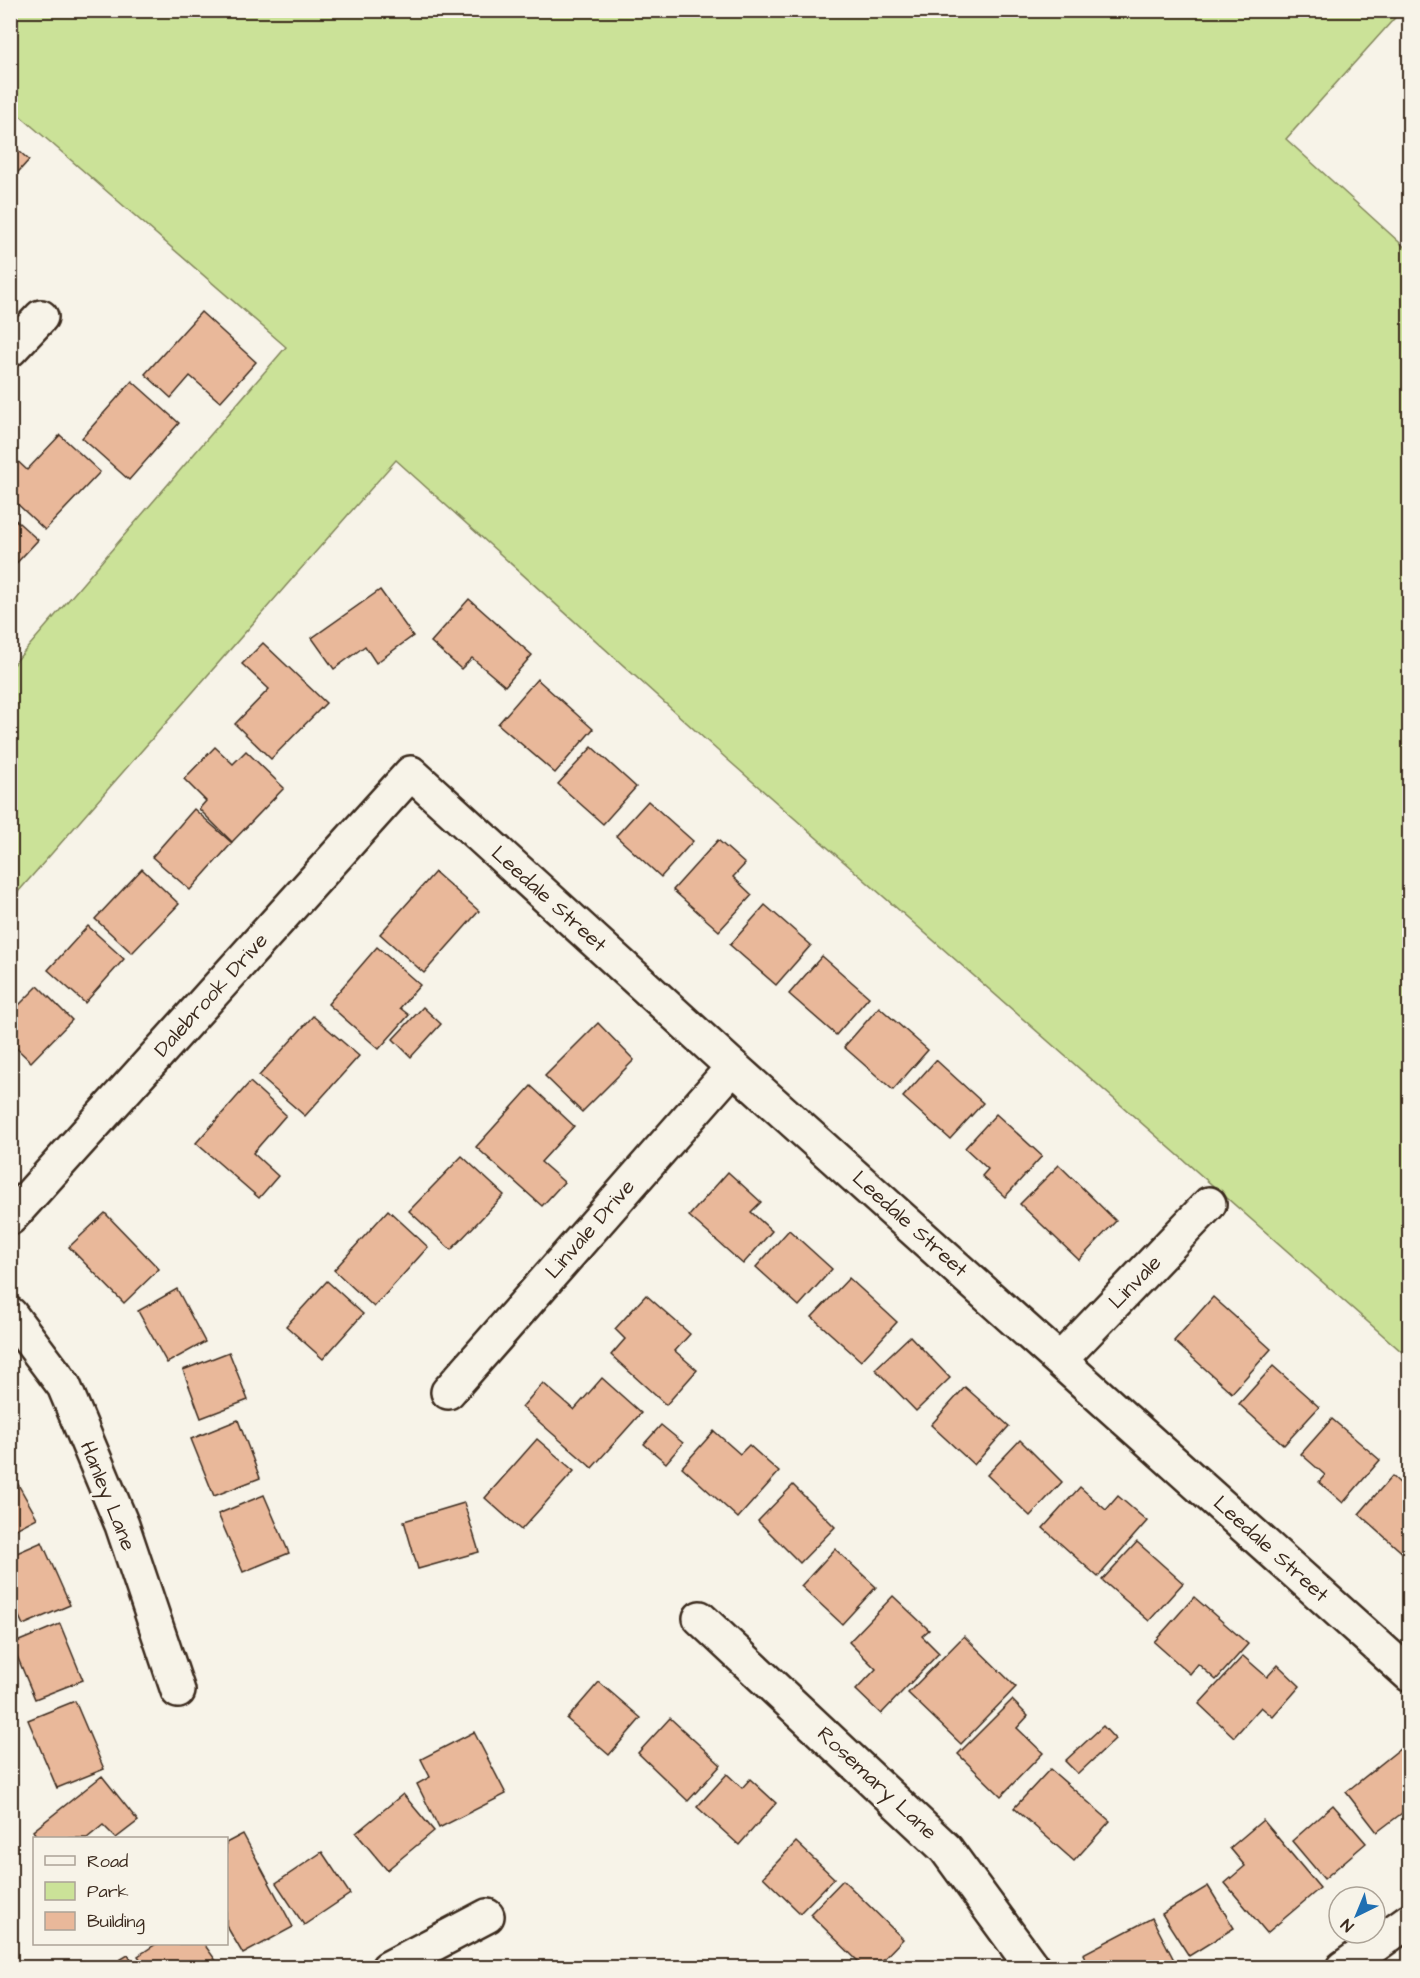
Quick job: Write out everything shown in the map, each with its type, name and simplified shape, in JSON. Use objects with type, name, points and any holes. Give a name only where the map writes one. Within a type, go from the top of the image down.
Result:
[{"type":"street","points":[[10,350],[41,317]]},
{"type":"street","name":"Leedale Street","points":[[411,773],[733,1067],[1061,1359],[1410,1675]]},
{"type":"street","name":"Dalebrook Drive","points":[[10,1218],[411,773]]},
{"type":"street","name":"Linvale Drive","points":[[448,1392],[733,1067]]},
{"type":"street","name":"Linvale","points":[[1061,1359],[1209,1204]]},
{"type":"street","name":"Hanley Lane","points":[[10,1314],[64,1386],[122,1526],[178,1691]]},
{"type":"street","name":"Rosemary Lane","points":[[700,1618],[946,1849],[1033,1968]]},
{"type":"street","points":[[388,1968],[487,1916]]},
{"type":"street","points":[[1343,1968],[1410,1920]]},
{"type":"green space","points":[[10,11],[1401,11],[1286,139],[1409,251],[1409,1358],[728,760],[396,460],[11,900],[11,667],[286,347],[11,108]]},
{"type":"building","points":[[10,143],[29,160],[10,181]]},
{"type":"building","points":[[10,188],[17,194],[10,201]]},
{"type":"building","points":[[201,312],[256,362],[220,402],[190,376],[171,398],[145,374]]},
{"type":"building","points":[[132,381],[179,423],[129,480],[82,438]]},
{"type":"building","points":[[60,435],[100,472],[45,530],[10,497],[10,454],[27,470]]},
{"type":"building","points":[[10,515],[38,540],[10,570]]},
{"type":"building","points":[[380,590],[413,636],[376,663],[365,646],[334,669],[312,638]]},
{"type":"building","points":[[469,599],[532,655],[505,686],[472,658],[461,669],[431,642]]},
{"type":"building","points":[[263,643],[326,703],[271,759],[235,724],[269,689],[242,664]]},
{"type":"building","points":[[537,679],[593,729],[555,773],[498,724]]},
{"type":"building","points":[[215,747],[233,764],[246,751],[284,788],[232,842],[199,809],[206,801],[184,779]]},
{"type":"building","points":[[592,747],[636,787],[603,824],[558,784]]},
{"type":"building","points":[[648,801],[693,841],[661,877],[616,836]]},
{"type":"building","points":[[194,809],[232,843],[190,890],[152,857]]},
{"type":"building","points":[[718,840],[745,864],[733,877],[752,895],[719,931],[673,890]]},
{"type":"building","points":[[142,869],[179,904],[132,953],[95,919]]},
{"type":"building","points":[[435,872],[479,911],[424,973],[380,934]]},
{"type":"building","points":[[765,905],[811,945],[776,985],[730,945]]},
{"type":"building","points":[[88,926],[124,959],[85,1003],[48,970]]},
{"type":"building","points":[[377,947],[420,985],[400,1008],[409,1015],[379,1049],[328,1004]]},
{"type":"building","points":[[822,956],[869,997],[836,1035],[789,994]]},
{"type":"building","points":[[38,986],[72,1020],[31,1062],[10,1042],[10,1014]]},
{"type":"building","points":[[423,1007],[441,1024],[411,1057],[393,1039]]},
{"type":"building","points":[[879,1007],[928,1050],[893,1090],[844,1047]]},
{"type":"building","points":[[313,1016],[359,1056],[305,1116],[259,1076]]},
{"type":"building","points":[[598,1023],[634,1060],[582,1112],[545,1076]]},
{"type":"building","points":[[936,1060],[983,1103],[950,1139],[903,1097]]},
{"type":"building","points":[[250,1082],[286,1115],[253,1153],[278,1176],[259,1198],[196,1143]]},
{"type":"building","points":[[531,1086],[574,1126],[541,1162],[564,1182],[542,1206],[476,1147]]},
{"type":"building","points":[[996,1114],[1042,1156],[1005,1197],[982,1176],[988,1169],[965,1148]]},
{"type":"building","points":[[462,1156],[504,1195],[451,1250],[409,1211]]},
{"type":"building","points":[[1059,1165],[1116,1221],[1079,1260],[1020,1204]]},
{"type":"building","points":[[728,1172],[761,1202],[751,1212],[772,1231],[743,1264],[689,1216]]},
{"type":"building","points":[[388,1210],[428,1247],[374,1307],[334,1270]]},
{"type":"building","points":[[105,1213],[159,1269],[124,1303],[69,1247]]},
{"type":"building","points":[[789,1230],[832,1269],[799,1306],[756,1267]]},
{"type":"building","points":[[849,1278],[897,1322],[861,1361],[812,1317]]},
{"type":"building","points":[[327,1281],[363,1314],[323,1359],[286,1326]]},
{"type":"building","points":[[177,1289],[205,1342],[167,1363],[138,1311]]},
{"type":"building","points":[[646,1295],[690,1334],[675,1351],[697,1370],[666,1405],[611,1355],[625,1339],[615,1329]]},
{"type":"building","points":[[1213,1297],[1271,1349],[1232,1393],[1174,1341]]},
{"type":"building","points":[[910,1336],[950,1378],[916,1411],[875,1369]]},
{"type":"building","points":[[229,1352],[248,1400],[201,1418],[183,1370]]},
{"type":"building","points":[[1273,1366],[1319,1407],[1284,1445],[1239,1404]]},
{"type":"building","points":[[602,1378],[641,1413],[592,1468],[522,1407],[543,1383],[574,1410]]},
{"type":"building","points":[[965,1387],[1009,1426],[974,1465],[931,1425]]},
{"type":"building","points":[[1332,1419],[1380,1460],[1343,1503],[1319,1482],[1325,1475],[1301,1454]]},
{"type":"building","points":[[238,1420],[260,1478],[214,1496],[191,1439]]},
{"type":"building","points":[[661,1425],[683,1443],[666,1463],[644,1444]]},
{"type":"building","points":[[714,1431],[740,1454],[749,1445],[779,1472],[738,1518],[682,1467]]},
{"type":"building","points":[[537,1439],[574,1471],[521,1530],[485,1498]]},
{"type":"building","points":[[1020,1440],[1062,1482],[1030,1516],[987,1475]]},
{"type":"building","points":[[10,1470],[37,1518],[10,1532]]},
{"type":"building","points":[[1392,1476],[1410,1492],[1410,1552],[1406,1556],[1359,1514]]},
{"type":"building","points":[[793,1485],[835,1527],[800,1563],[758,1521]]},
{"type":"building","points":[[1080,1487],[1106,1510],[1118,1496],[1147,1521],[1098,1577],[1043,1528]]},
{"type":"building","points":[[264,1495],[289,1553],[243,1572],[218,1514]]},
{"type":"building","points":[[464,1503],[479,1552],[418,1569],[404,1521]]},
{"type":"building","points":[[42,1542],[70,1605],[23,1625],[10,1597],[10,1556]]},
{"type":"building","points":[[1137,1542],[1183,1583],[1149,1621],[1102,1580]]},
{"type":"building","points":[[835,1549],[876,1587],[842,1624],[801,1586]]},
{"type":"building","points":[[893,1596],[929,1630],[922,1636],[939,1653],[881,1714],[856,1690],[876,1669],[849,1642]]},
{"type":"building","points":[[1194,1597],[1248,1644],[1216,1680],[1198,1664],[1190,1674],[1154,1642]]},
{"type":"building","points":[[60,1624],[83,1680],[35,1699],[12,1644]]},
{"type":"building","points":[[964,1636],[1016,1687],[961,1744],[908,1693]]},
{"type":"building","points":[[1243,1656],[1267,1677],[1278,1665],[1300,1686],[1273,1717],[1261,1707],[1234,1737],[1199,1704]]},
{"type":"building","points":[[599,1682],[641,1718],[609,1755],[567,1719]]},
{"type":"building","points":[[1012,1700],[1028,1716],[1017,1728],[1043,1753],[1001,1796],[958,1754]]},
{"type":"building","points":[[75,1701],[104,1769],[57,1788],[28,1720]]},
{"type":"building","points":[[670,1718],[721,1765],[688,1801],[638,1753]]},
{"type":"building","points":[[1103,1726],[1115,1739],[1078,1774],[1065,1761]]},
{"type":"building","points":[[474,1732],[506,1794],[439,1828],[417,1784],[430,1777],[421,1759]]},
{"type":"building","points":[[1401,1748],[1410,1758],[1410,1807],[1377,1832],[1346,1792]]},
{"type":"building","points":[[1050,1769],[1110,1821],[1074,1861],[1014,1808]]},
{"type":"building","points":[[727,1774],[742,1788],[750,1779],[776,1803],[739,1845],[697,1807]]},
{"type":"building","points":[[102,1776],[138,1821],[117,1837],[103,1825],[88,1837],[37,1837],[33,1831]]},
{"type":"building","points":[[403,1794],[434,1831],[387,1870],[356,1833]]},
{"type":"building","points":[[1333,1805],[1366,1843],[1324,1879],[1292,1841]]},
{"type":"building","points":[[1263,1820],[1320,1888],[1267,1933],[1225,1883],[1245,1866],[1230,1848]]},
{"type":"building","points":[[243,1834],[293,1927],[243,1954],[228,1928],[228,1842]]},
{"type":"building","points":[[796,1842],[834,1878],[800,1913],[763,1877]]},
{"type":"building","points":[[322,1852],[350,1894],[304,1925],[276,1883]]},
{"type":"building","points":[[843,1880],[903,1939],[875,1968],[865,1968],[810,1914]]},
{"type":"building","points":[[1208,1886],[1234,1928],[1189,1956],[1162,1914]]},
{"type":"building","points":[[1152,1918],[1175,1962],[1164,1968],[1090,1968],[1083,1954]]},
{"type":"building","points":[[154,1945],[205,1945],[217,1962],[208,1968],[146,1968],[138,1956]]},
{"type":"building","points":[[128,1955],[136,1968],[106,1968]]}]
